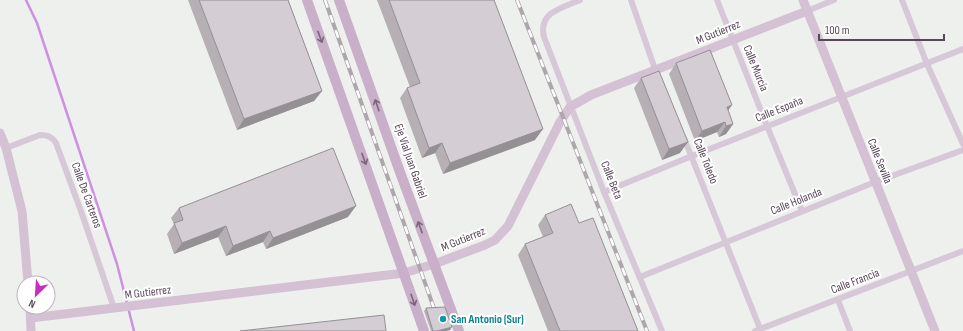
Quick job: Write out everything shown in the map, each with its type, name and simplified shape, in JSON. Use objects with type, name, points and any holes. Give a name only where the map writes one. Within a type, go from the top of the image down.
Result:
[{"type":"main road","points":[[307,0],[424,331]]},
{"type":"main road","name":"Eje Vial Juan Gabriel","points":[[339,0],[459,331]]},
{"type":"street","name":"Calle Beta","points":[[580,0],[553,11],[548,15],[543,23],[542,29],[570,107],[662,331]]},
{"type":"street","points":[[631,0],[657,73]]},
{"type":"street","name":"Calle Murcia","points":[[717,0],[766,126],[802,211]]},
{"type":"street","name":"Calle Sevilla","points":[[803,0],[935,331]]},
{"type":"street","name":"M Gutierrez","points":[[31,318],[404,273],[434,264],[485,245],[502,234],[508,226],[560,122],[570,107],[591,95],[657,73],[732,40],[834,0]]},
{"type":"street","points":[[902,0],[927,64],[963,144]]},
{"type":"street","name":"Calle España","points":[[604,192],[841,96],[963,49]]},
{"type":"street","points":[[0,133],[6,148],[22,211],[27,275]]},
{"type":"street","name":"Calle Toledo","points":[[683,134],[759,330]]},
{"type":"street","name":"Calle De Carteros","points":[[6,148],[40,135],[45,135],[52,138],[56,143],[116,308]]},
{"type":"street","name":"Calle Holanda","points":[[640,277],[802,211],[963,150]]},
{"type":"street","name":"Calle Francia","points":[[759,330],[963,251]]},
{"type":"street","points":[[838,300],[850,331]]},
{"type":"street","points":[[30,331],[31,315]]},
{"type":"building","points":[[199,0],[288,0],[322,91],[244,119]]},
{"type":"building","points":[[389,0],[494,0],[543,129],[450,163],[442,143],[429,148],[407,88],[420,83]]},
{"type":"building","points":[[710,50],[732,105],[727,107],[733,124],[726,126],[725,122],[702,131],[676,63]]},
{"type":"building","points":[[659,71],[688,142],[669,149],[641,78]]},
{"type":"building","points":[[333,148],[356,206],[273,238],[270,231],[233,246],[226,226],[182,243],[174,223],[183,220],[179,208]]},
{"type":"building","points":[[571,204],[579,223],[593,218],[638,331],[560,331],[525,244],[553,233],[545,215]]},
{"type":"building","points":[[445,307],[452,327],[433,331],[426,308]]},
{"type":"building","points":[[384,315],[386,331],[240,331]]},
{"type":"waterway","points":[[26,0],[37,23],[117,264],[134,331]]},
{"type":"railway","points":[[325,0],[442,331]]},
{"type":"railway","points":[[517,0],[647,331]]},
{"type":"place","name":"San Antonio (Sur)","points":[[443,319]]}]
